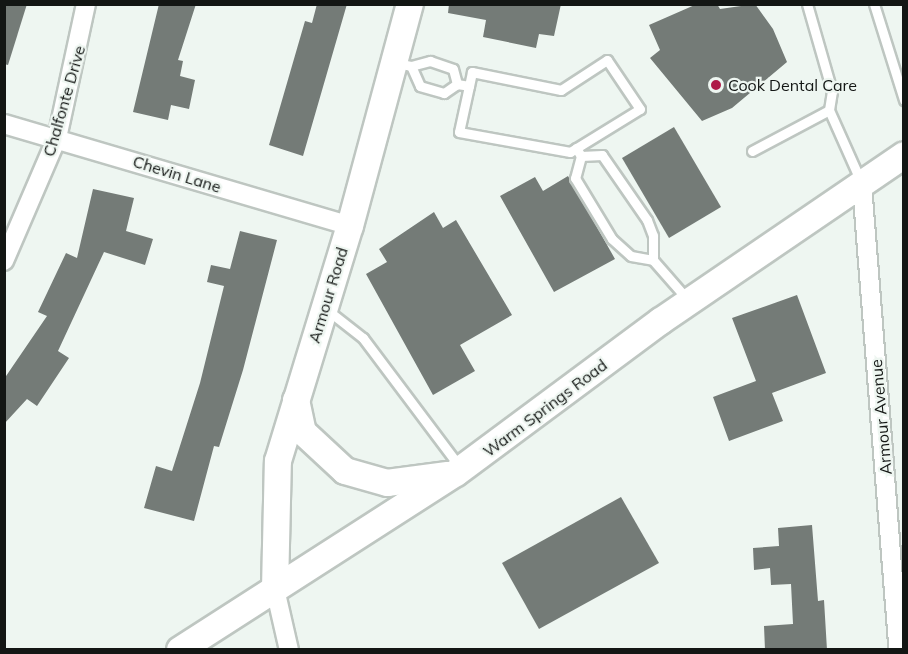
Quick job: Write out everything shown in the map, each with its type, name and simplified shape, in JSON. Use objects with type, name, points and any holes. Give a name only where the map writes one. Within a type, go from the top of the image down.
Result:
[{"type":"main road","name":"Armour Road","points":[[276,589],[278,461],[324,308],[402,65],[410,4]]},
{"type":"main road","name":"Warm Springs Road","points":[[180,650],[459,471],[689,302],[903,155]]},
{"type":"main road","points":[[296,400],[303,432],[345,471],[387,483],[459,471]]},
{"type":"street","name":"Chalfonte Drive","points":[[4,261],[57,138],[86,4]]},
{"type":"street","name":"Chevin Lane","points":[[4,124],[350,226]]},
{"type":"street","name":"Armour Avenue","points":[[862,185],[899,650]]},
{"type":"street","points":[[276,589],[288,650]]},
{"type":"lane","points":[[807,4],[832,91],[829,110],[862,185]]},
{"type":"lane","points":[[874,4],[903,100]]},
{"type":"lane","points":[[653,260],[653,236],[647,220],[602,155],[579,152],[570,152],[459,132],[472,72],[561,90],[607,60],[640,109],[579,152],[575,178],[612,239],[631,256],[653,260],[689,302]]},
{"type":"lane","points":[[402,65],[430,61],[453,69],[457,84]]},
{"type":"lane","points":[[402,65],[420,86],[444,93],[457,84],[469,86]]},
{"type":"lane","points":[[752,151],[829,110]]},
{"type":"lane","points":[[324,308],[363,338],[459,471]]},
{"type":"building","points":[[4,4],[27,4],[8,65],[4,64]]},
{"type":"building","points":[[159,4],[196,4],[178,60],[183,61],[180,76],[195,80],[189,109],[171,105],[168,120],[133,112]]},
{"type":"building","points":[[317,4],[347,4],[303,156],[269,145],[305,21],[312,23]]},
{"type":"building","points":[[449,4],[561,4],[554,36],[539,34],[536,48],[483,37],[486,20],[448,13]]},
{"type":"building","name":"Cook Dental Care","points":[[697,4],[717,4],[720,9],[755,4],[773,29],[787,62],[732,108],[702,121],[650,58],[660,50],[649,25]]},
{"type":"building","points":[[674,127],[721,207],[669,238],[622,158]]},
{"type":"building","points":[[568,176],[615,259],[554,292],[500,196],[535,177],[543,191]]},
{"type":"building","points":[[93,189],[134,198],[126,231],[153,239],[145,265],[104,252],[58,351],[69,358],[37,406],[27,399],[4,424],[4,379],[47,316],[38,312],[66,253],[77,258]]},
{"type":"building","points":[[434,212],[443,228],[456,220],[512,315],[460,345],[475,371],[433,395],[366,274],[387,262],[379,249]]},
{"type":"building","points":[[240,231],[277,240],[243,370],[219,447],[214,446],[194,521],[144,508],[156,466],[172,471],[200,383],[224,286],[207,282],[211,265],[230,269]]},
{"type":"building","points":[[797,295],[826,373],[772,393],[783,421],[729,441],[713,397],[756,381],[732,318]]},
{"type":"building","points":[[621,497],[659,563],[539,629],[502,563]]},
{"type":"building","points":[[812,525],[818,601],[824,600],[827,650],[765,650],[764,626],[793,624],[791,584],[771,585],[770,568],[754,570],[753,548],[779,546],[778,528]]},
{"type":"place","name":"Cook Dental Care","points":[[716,85]]}]
